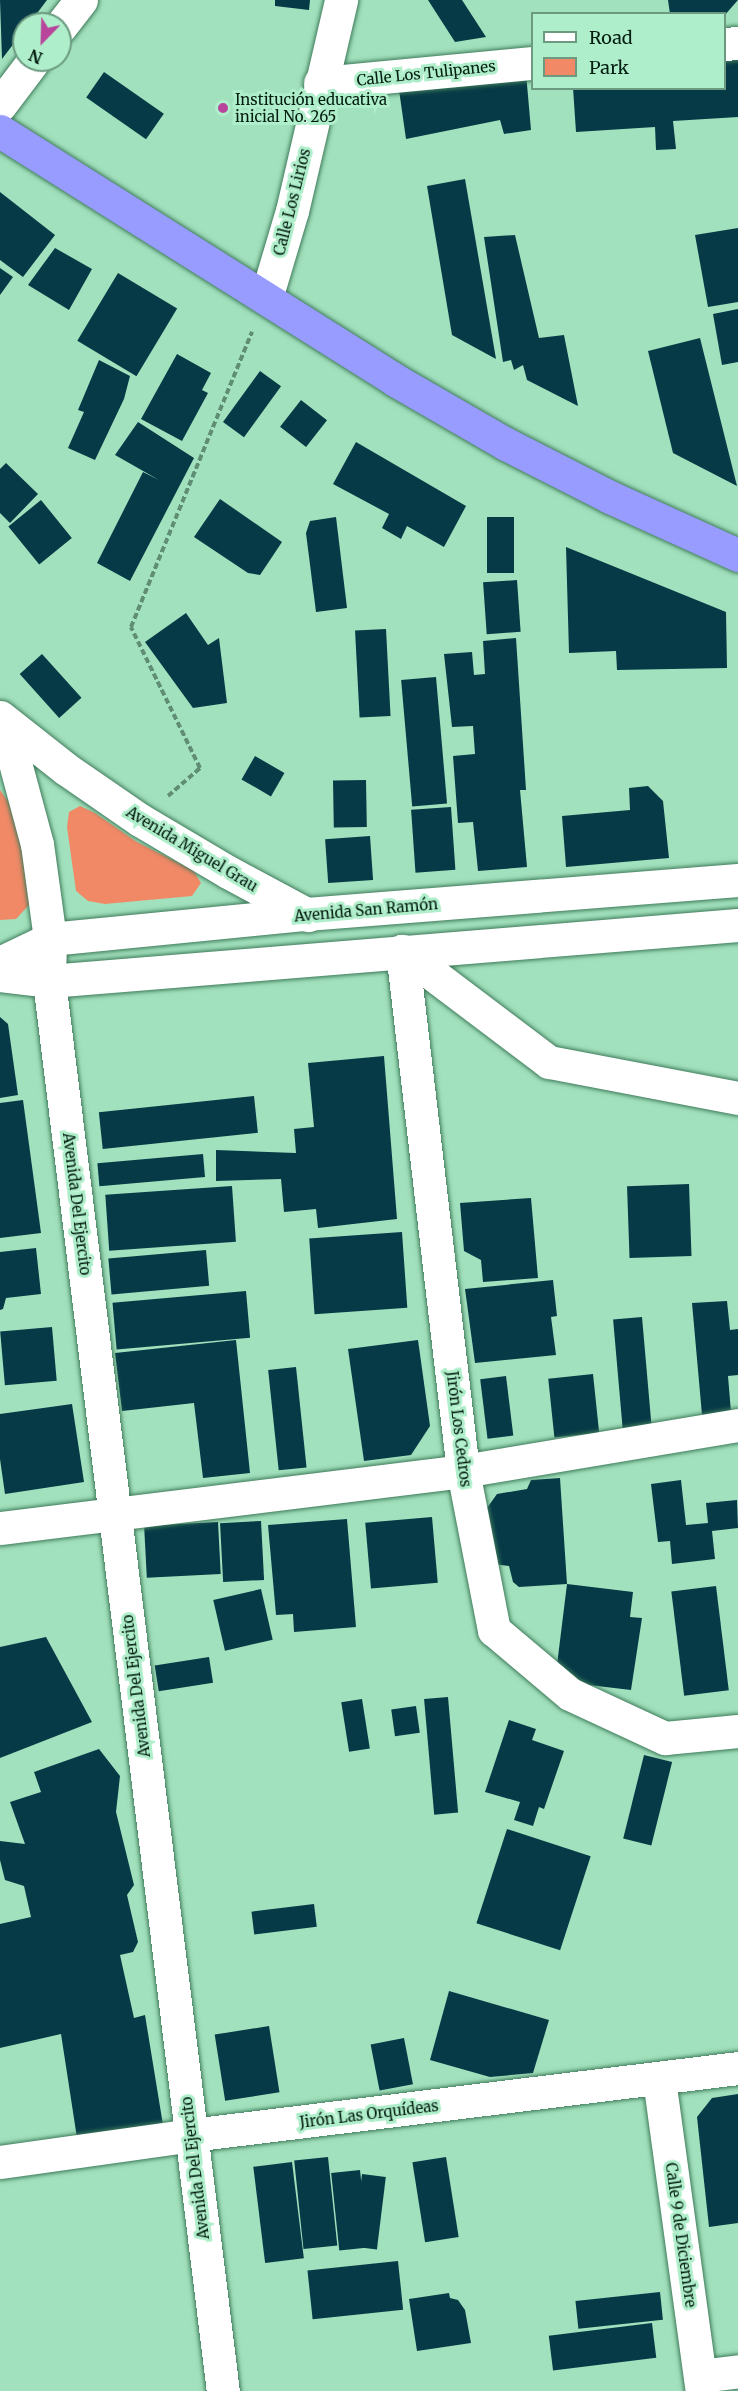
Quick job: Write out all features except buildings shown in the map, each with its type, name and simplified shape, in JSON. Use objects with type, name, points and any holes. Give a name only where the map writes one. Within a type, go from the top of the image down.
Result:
[{"type":"highway","points":[[0,131],[395,380],[506,444],[610,497],[738,555]]},
{"type":"street","points":[[72,12],[81,0]]},
{"type":"street","name":"Calle Los Lirios","points":[[266,298],[292,211],[341,0]]},
{"type":"street","name":"Calle Los Tulipanes","points":[[320,83],[531,63]]},
{"type":"street","points":[[0,105],[25,72]]},
{"type":"street","name":"Avenida Miguel Grau","points":[[2,719],[66,769],[140,820],[228,872],[306,914],[402,951]]},
{"type":"street","name":"Avenida Del Ejercito","points":[[2,719],[37,844],[50,939],[49,981],[223,2391]]},
{"type":"street","name":"Avenida San Ramón","points":[[0,963],[50,939],[306,914],[738,880]]},
{"type":"street","points":[[0,975],[49,981],[738,925]]},
{"type":"street","points":[[402,951],[549,1062],[738,1098]]},
{"type":"street","name":"Jirón Los Cedros","points":[[402,951],[463,1471],[494,1630],[570,1694],[665,1738],[738,1731]]},
{"type":"street","points":[[0,1528],[463,1471],[738,1425]]},
{"type":"street","name":"Jirón Las Orquídeas","points":[[0,2162],[191,2135],[738,2068]]},
{"type":"street","name":"Calle 9 de Diciembre","points":[[659,2079],[701,2383]]},
{"type":"street","points":[[701,2383],[738,2371]]},
{"type":"path","points":[[140,820],[200,768],[132,627],[266,298]]},
{"type":"green space","points":[[0,790],[15,811],[25,850],[29,905],[16,919],[0,920]]},
{"type":"green space","points":[[80,806],[95,813],[137,842],[193,870],[201,883],[192,896],[105,904],[88,901],[76,891],[67,827],[69,812]]},
{"type":"place","name":"Institución educativa inicial No. 265","points":[[223,108]]}]
